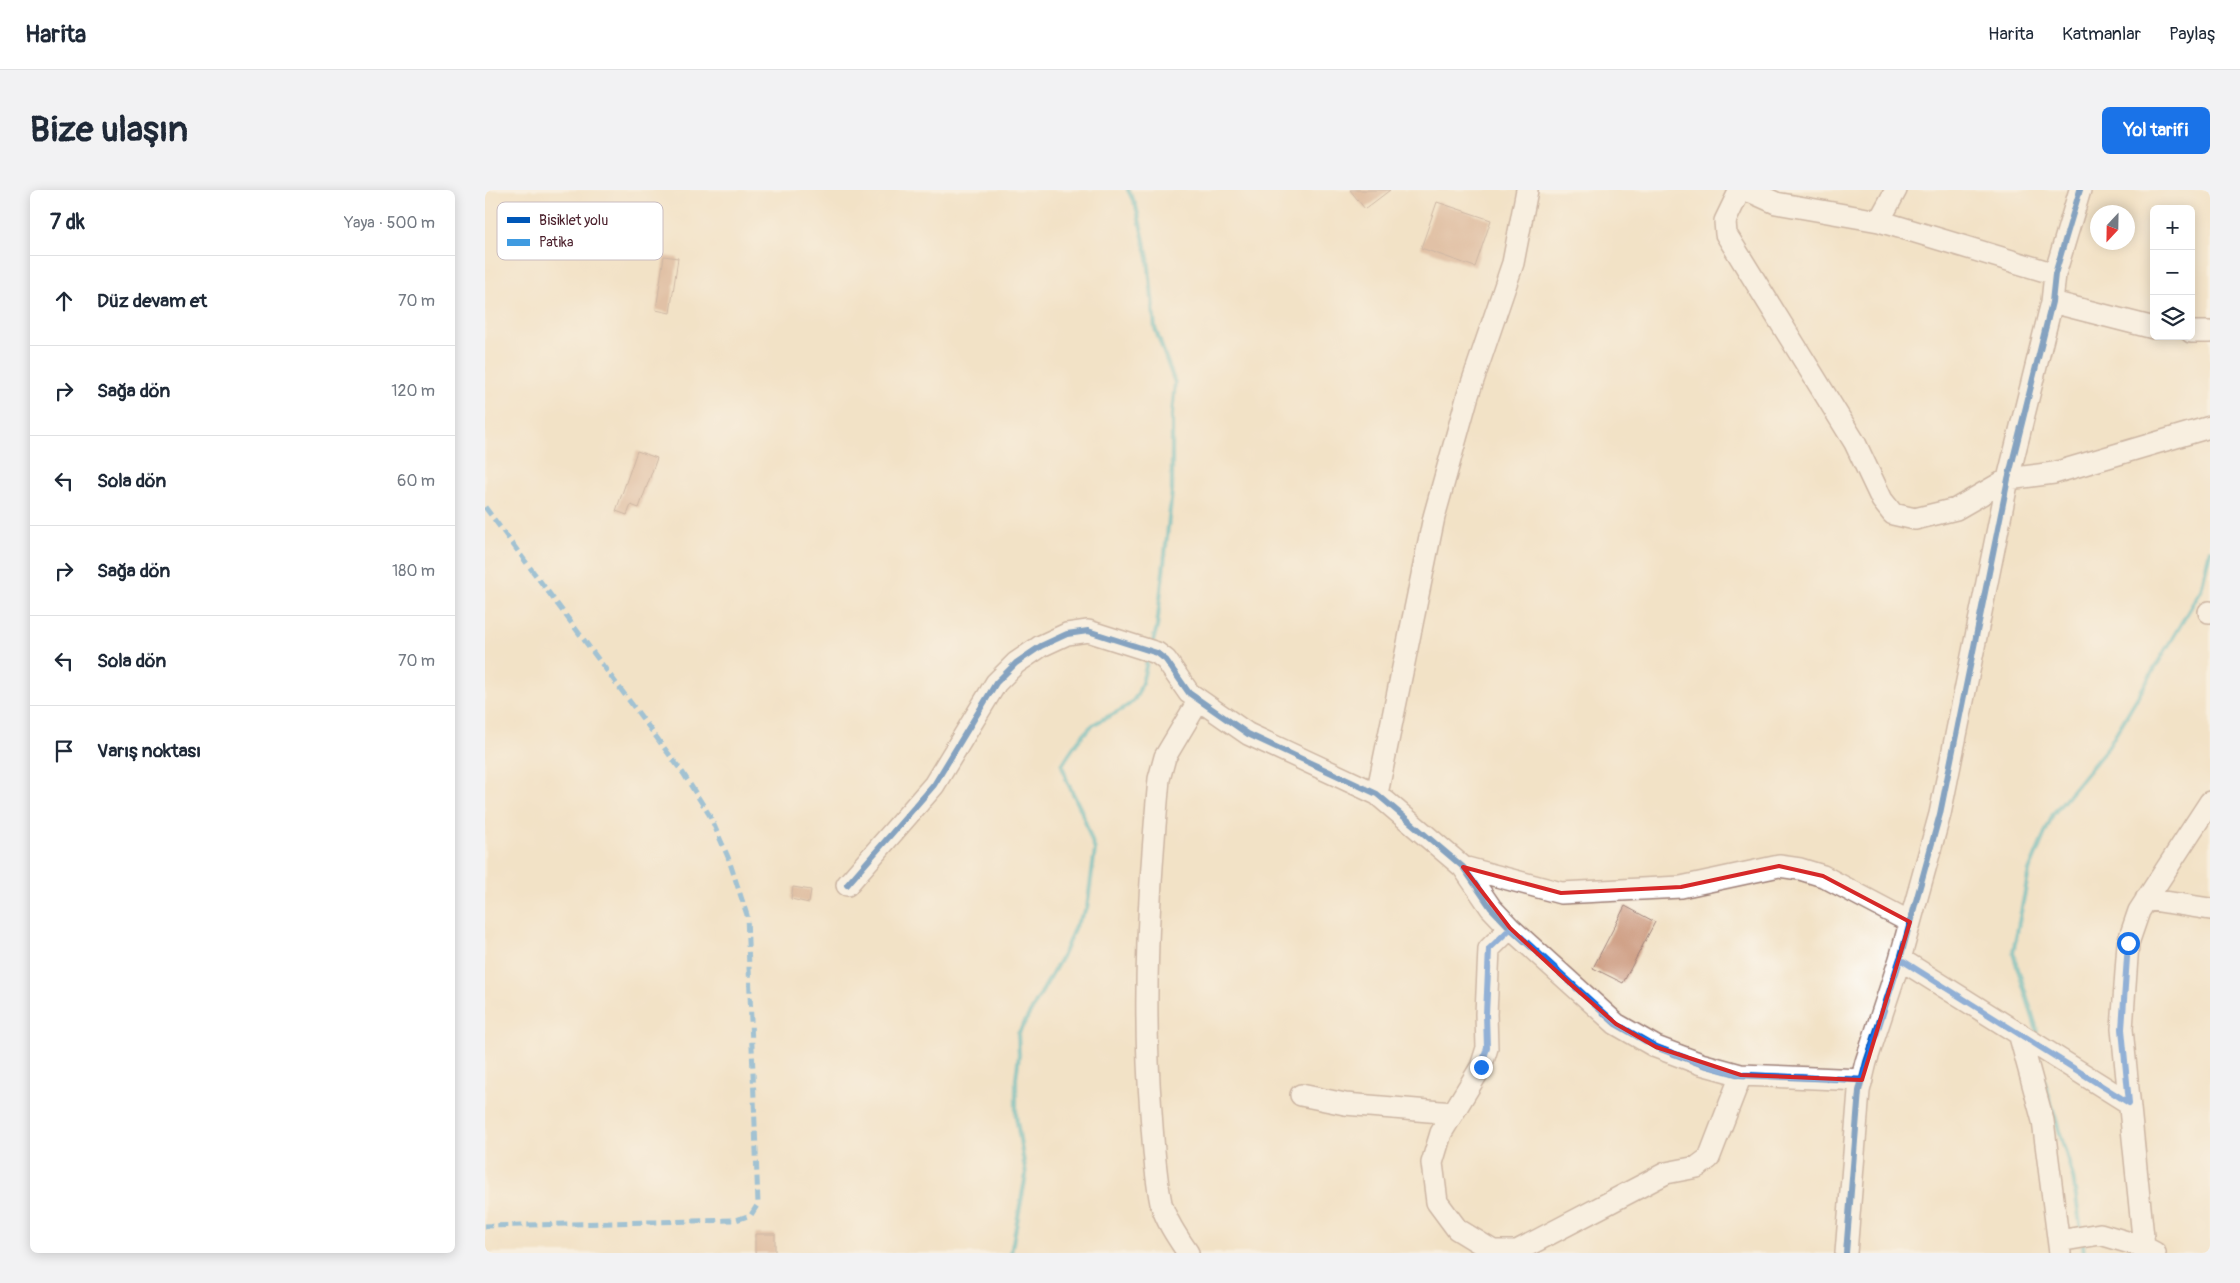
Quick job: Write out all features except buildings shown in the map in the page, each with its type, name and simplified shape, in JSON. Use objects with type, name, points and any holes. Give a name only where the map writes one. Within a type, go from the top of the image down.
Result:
[{"type":"street","points":[[1377,794],[1434,517],[1468,395],[1513,263],[1525,190]]},
{"type":"street","points":[[1740,190],[1725,221],[1726,234],[1855,443],[1882,500],[1893,514],[1915,519],[1956,510],[2009,479],[2054,474],[2210,427]]},
{"type":"street","points":[[1747,190],[1776,203],[1879,221],[2055,274]]},
{"type":"street","points":[[1879,221],[1896,190]]},
{"type":"street","points":[[1846,1253],[1859,1091],[1900,959],[1940,814],[2009,479],[2052,302],[2055,274],[2079,190]]},
{"type":"street","points":[[2052,302],[2150,327]]},
{"type":"street","points":[[2195,332],[2210,332]]},
{"type":"street","points":[[847,885],[934,785],[996,683],[1016,663],[1041,646],[1067,634],[1088,631],[1148,651],[1166,660],[1189,694],[1249,734],[1377,794],[1463,867],[1491,908],[1616,1024],[1656,1047],[1701,1064],[1741,1075],[1862,1080]]},
{"type":"street","points":[[1188,1253],[1175,1233],[1162,1205],[1155,1159],[1146,1055],[1149,925],[1159,779],[1165,757],[1199,700]]},
{"type":"street","points":[[2023,1036],[2043,1121],[2062,1244],[2100,1234],[2149,1250],[2129,1103],[2122,1029],[2128,943],[2139,911],[2210,802]]},
{"type":"street","points":[[1463,867],[1561,893],[1681,887],[1779,866],[1800,869],[1823,876],[1910,922]]},
{"type":"street","points":[[2146,900],[2210,909]]},
{"type":"street","points":[[1511,928],[1489,949],[1486,1014],[1487,1048],[1481,1067],[1441,1133],[1432,1163],[1437,1202],[1457,1229],[1493,1252],[1517,1251],[1665,1173],[1697,1167],[1709,1158],[1741,1075]]},
{"type":"street","points":[[1900,959],[2129,1103]]},
{"type":"street","points":[[1301,1095],[1345,1104],[1453,1113]]},
{"type":"highlighted area","points":[[1779,866],[1823,876],[1910,922],[1862,1080],[1741,1075],[1656,1047],[1616,1024],[1510,928],[1463,867],[1561,893],[1681,887]]},
{"type":"waterway","points":[[1128,190],[1136,206],[1148,258],[1155,328],[1175,383],[1172,414],[1172,491],[1157,627],[1152,645]]},
{"type":"waterway","points":[[2037,1037],[2036,1027],[2013,953],[2029,871],[2053,814],[2108,747],[2201,590],[2210,550]]},
{"type":"waterway","points":[[1011,1253],[1026,1175],[1016,1116],[1016,1078],[1019,1055],[1018,1034],[1064,953],[1075,926],[1087,908],[1095,850],[1062,765],[1076,744],[1093,725],[1124,709],[1133,701],[1141,686],[1148,657]]},
{"type":"waterway","points":[[2038,1055],[2073,1177],[2081,1231]]},
{"type":"waterway","points":[[2083,1244],[2084,1253]]},
{"type":"marked path","points":[[485,507],[683,773],[710,816],[728,857],[747,915],[758,1204],[751,1215],[736,1220],[485,1226]]},
{"type":"cycle path","points":[[1846,1253],[1859,1091],[1866,1062],[1900,959],[1940,814],[2008,479],[2052,302],[2055,274],[2080,190]]},
{"type":"cycle path","points":[[847,885],[934,785],[996,683],[1016,663],[1041,646],[1067,634],[1088,631],[1157,653],[1166,660],[1189,693],[1248,734],[1377,794],[1463,867],[1491,908],[1510,928],[1616,1024],[1656,1047],[1701,1064],[1741,1075],[1862,1080]]},
{"type":"route","points":[[1481,1067],[1487,1048],[1486,1014],[1489,949],[1511,928],[1616,1024],[1656,1047],[1701,1064],[1741,1075],[1862,1080],[1866,1062],[1900,959],[2129,1103],[2122,1029],[2128,943]]}]
